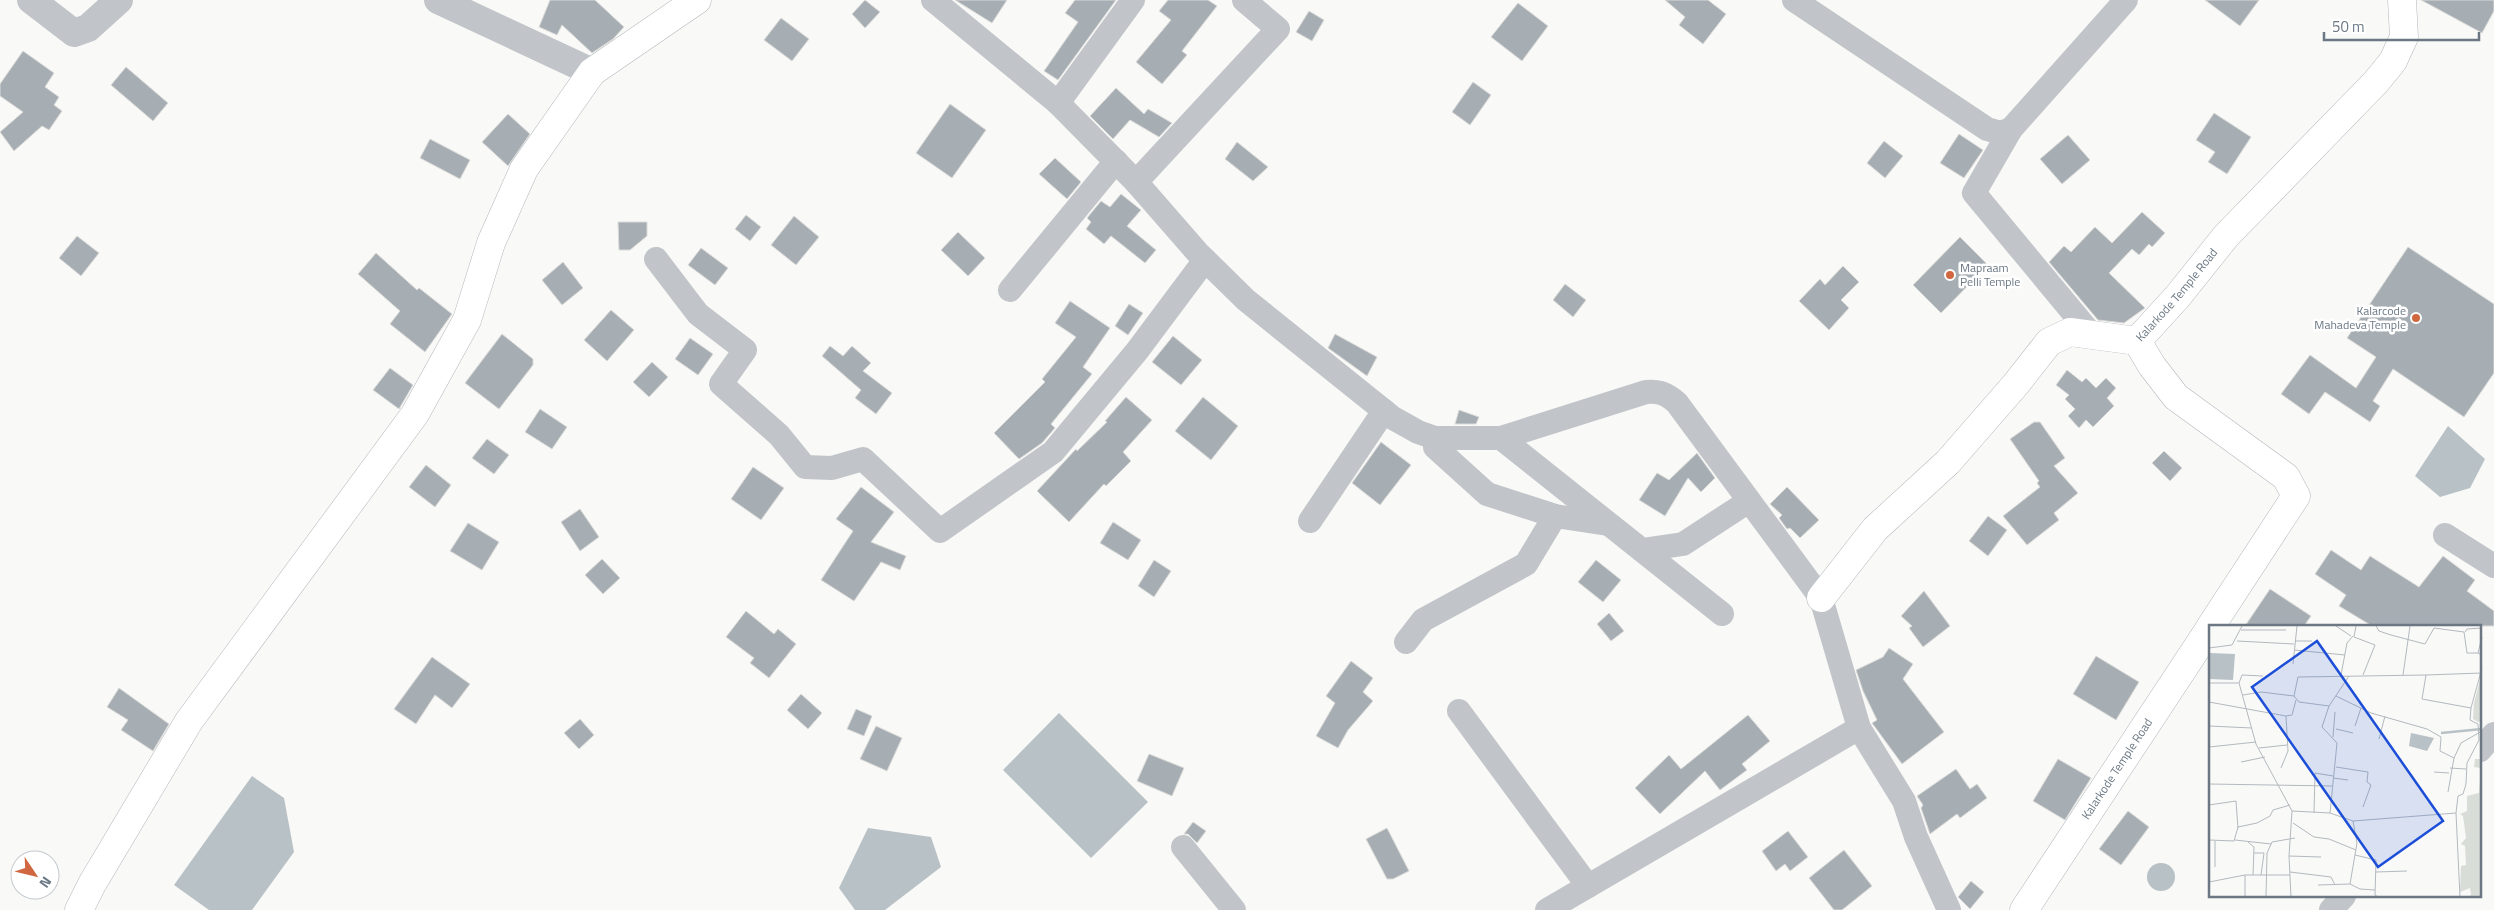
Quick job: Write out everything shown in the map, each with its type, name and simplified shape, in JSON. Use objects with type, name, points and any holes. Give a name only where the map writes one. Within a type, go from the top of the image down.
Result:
[{"type":"main road","points":[[79,910],[92,884],[189,721],[415,414],[467,320],[491,243],[524,170],[592,72],[697,0]]},
{"type":"main road","name":"Kalarkode Temple Road","points":[[2212,625],[2296,496],[2286,477],[2176,397],[2152,366],[2137,341],[2178,296],[2226,236],[2376,82],[2393,61],[2404,38],[2402,0]]},
{"type":"main road","points":[[1821,598],[1875,528],[1948,462],[2016,384],[2049,342],[2070,332],[2137,341]]},
{"type":"main road","name":"Kalarkode Temple Road","points":[[2024,910],[2209,630]]},
{"type":"street","points":[[30,0],[74,33],[88,28],[118,0]]},
{"type":"street","points":[[438,0],[592,72]]},
{"type":"street","points":[[933,0],[1058,103],[1136,182],[1205,260],[1246,300],[1384,411],[1418,432],[1435,438],[1501,438],[1646,392],[1657,391],[1668,395],[1677,403],[1821,598],[1860,728],[1904,801],[1916,837],[1949,910]]},
{"type":"street","points":[[1058,103],[1133,0]]},
{"type":"street","points":[[1136,182],[1278,29],[1244,0]]},
{"type":"street","points":[[1794,0],[1987,129],[2001,133],[2011,129]]},
{"type":"street","points":[[2091,334],[1974,193],[2011,129],[2126,0]]},
{"type":"street","points":[[1010,290],[1116,161]]},
{"type":"street","points":[[656,259],[698,314],[745,350],[721,384],[779,435],[805,467],[832,468],[864,459],[940,531],[1053,452],[1137,351],[1205,260]]},
{"type":"street","points":[[1310,521],[1384,411]]},
{"type":"street","points":[[1435,438],[1435,447],[1487,494],[1555,516],[1610,524]]},
{"type":"street","points":[[1501,438],[1722,614]]},
{"type":"street","points":[[1642,550],[1683,544],[1749,501]]},
{"type":"street","points":[[1406,642],[1423,620],[1526,564],[1555,516]]},
{"type":"street","points":[[2445,535],[2494,566]]},
{"type":"street","points":[[1459,711],[1588,886]]},
{"type":"street","points":[[1547,910],[1860,728]]},
{"type":"street","points":[[2482,748],[2494,734]]},
{"type":"street","points":[[1183,847],[1234,910]]},
{"type":"street","points":[[2331,910],[2342,898]]},
{"type":"shaded area","points":[[2448,426],[2485,459],[2470,488],[2440,497],[2415,476]]},
{"type":"shaded area","points":[[1059,713],[1148,802],[1091,858],[1003,770]]},
{"type":"shaded area","points":[[252,776],[284,798],[294,852],[252,910],[209,910],[174,885]]},
{"type":"shaded area","points":[[868,828],[931,837],[941,867],[885,910],[855,910],[839,888]]},
{"type":"shaded area","points":[[2161,863],[2171,867],[2175,877],[2171,887],[2161,891],[2151,887],[2147,877],[2151,867]]},
{"type":"building","points":[[550,0],[595,0],[624,27],[613,39],[592,53],[562,25],[557,35],[539,27]]},
{"type":"building","points":[[865,0],[880,12],[865,28],[852,14]]},
{"type":"building","points":[[955,0],[1007,0],[992,23]]},
{"type":"building","points":[[1075,0],[1116,0],[1058,80],[1044,71],[1078,22],[1065,13]]},
{"type":"building","points":[[1168,0],[1208,0],[1217,6],[1182,51],[1187,55],[1162,84],[1136,62],[1171,20],[1159,11]]},
{"type":"building","points":[[1665,0],[1708,0],[1726,14],[1703,44],[1679,25],[1685,17]]},
{"type":"building","points":[[2205,0],[2259,0],[2240,26]]},
{"type":"building","points":[[2421,0],[2494,0],[2494,11],[2482,33]]},
{"type":"building","points":[[1518,3],[1548,26],[1522,61],[1491,37]]},
{"type":"building","points":[[1309,11],[1324,20],[1312,41],[1296,32]]},
{"type":"building","points":[[781,18],[809,39],[792,61],[764,40]]},
{"type":"building","points":[[23,51],[54,73],[45,87],[59,97],[54,105],[62,111],[49,130],[42,126],[14,151],[0,132],[23,112],[0,96],[0,84]]},
{"type":"building","points":[[126,67],[168,103],[153,121],[111,85]]},
{"type":"building","points":[[1473,82],[1491,95],[1470,125],[1452,112]]},
{"type":"building","points":[[1116,88],[1144,114],[1148,109],[1172,123],[1159,137],[1130,120],[1113,139],[1090,116]]},
{"type":"building","points":[[950,104],[986,130],[952,178],[916,153]]},
{"type":"building","points":[[2214,113],[2251,137],[2227,174],[2208,162],[2215,152],[2196,140]]},
{"type":"building","points":[[508,114],[530,134],[508,166],[482,142]]},
{"type":"building","points":[[1959,134],[1983,150],[1964,178],[1940,163]]},
{"type":"building","points":[[2068,135],[2090,160],[2062,184],[2040,159]]},
{"type":"building","points":[[430,139],[470,160],[460,179],[420,158]]},
{"type":"building","points":[[1884,141],[1903,156],[1885,178],[1867,163]]},
{"type":"building","points":[[1237,142],[1268,167],[1253,181],[1225,159]]},
{"type":"building","points":[[1055,158],[1081,182],[1067,199],[1039,174]]},
{"type":"building","points":[[1121,194],[1141,210],[1127,226],[1156,250],[1145,263],[1111,236],[1104,244],[1086,229],[1091,222],[1087,218],[1101,201],[1110,207]]},
{"type":"building","points":[[2142,212],[2165,233],[2152,247],[2149,244],[2139,255],[2132,249],[2109,273],[2145,308],[2124,323],[2098,320],[2049,262],[2064,246],[2071,252],[2095,227],[2112,243]]},
{"type":"building","points":[[746,215],[761,227],[750,241],[735,229]]},
{"type":"building","points":[[794,216],[819,237],[796,265],[771,245]]},
{"type":"building","points":[[618,222],[647,222],[647,236],[630,250],[619,250]]},
{"type":"building","points":[[958,232],[985,258],[968,276],[941,250]]},
{"type":"building","points":[[77,236],[99,253],[81,276],[59,258]]},
{"type":"building","name":"Mapraam Pelli Temple","points":[[1960,237],[1988,265],[1941,313],[1913,285]]},
{"type":"building","points":[[2408,247],[2494,304],[2494,373],[2464,417],[2393,369],[2373,401],[2380,406],[2370,422],[2325,392],[2309,414],[2281,394],[2310,355],[2356,388],[2376,357],[2347,338]]},
{"type":"building","points":[[701,248],[728,268],[715,285],[688,265]]},
{"type":"building","points":[[376,253],[417,290],[419,288],[452,314],[425,352],[390,324],[400,311],[358,274]]},
{"type":"building","points":[[563,262],[583,288],[562,305],[542,280]]},
{"type":"building","points":[[1843,266],[1859,282],[1841,300],[1849,308],[1829,330],[1799,301],[1820,279],[1825,285]]},
{"type":"building","points":[[1565,284],[1586,300],[1573,317],[1553,300]]},
{"type":"building","points":[[1070,301],[1110,328],[1083,367],[1092,374],[1051,424],[1055,428],[1042,443],[1019,459],[994,433],[1045,382],[1042,379],[1076,337],[1055,323]]},
{"type":"building","points":[[1129,304],[1143,313],[1128,335],[1115,326]]},
{"type":"building","points":[[611,310],[634,330],[607,361],[584,340]]},
{"type":"building","points":[[502,334],[533,359],[533,365],[499,409],[465,383]]},
{"type":"building","points":[[1335,334],[1377,357],[1367,376],[1328,348]]},
{"type":"building","points":[[1173,336],[1202,360],[1181,385],[1152,362]]},
{"type":"building","points":[[690,338],[713,354],[698,375],[675,359]]},
{"type":"building","points":[[830,346],[843,356],[852,346],[871,363],[863,371],[892,393],[876,414],[855,398],[861,390],[822,356]]},
{"type":"building","points":[[652,362],[668,377],[649,397],[633,382]]},
{"type":"building","points":[[390,368],[413,385],[399,409],[373,390]]},
{"type":"building","points":[[2067,370],[2082,382],[2086,378],[2096,388],[2106,378],[2116,388],[2107,398],[2114,406],[2093,427],[2086,420],[2079,428],[2068,416],[2075,409],[2065,399],[2069,395],[2056,385]]},
{"type":"building","points":[[1126,397],[1152,420],[1123,452],[1131,461],[1106,486],[1104,484],[1069,522],[1037,491],[1076,449],[1077,451],[1107,422],[1105,421]]},
{"type":"building","points":[[1203,397],[1238,426],[1211,460],[1175,431]]},
{"type":"building","points":[[540,409],[567,427],[552,449],[525,432]]},
{"type":"building","points":[[1459,410],[1479,417],[1476,424],[1455,424]]},
{"type":"building","points":[[2034,422],[2040,422],[2065,458],[2054,466],[2078,493],[2054,513],[2059,520],[2027,545],[2003,516],[2040,487],[2037,483],[2039,481],[2010,439]]},
{"type":"building","points":[[487,439],[509,455],[494,474],[472,458]]},
{"type":"building","points":[[1381,442],[1411,465],[1380,505],[1352,483]]},
{"type":"building","points":[[2164,451],[2182,468],[2170,481],[2152,463]]},
{"type":"building","points":[[1697,453],[1715,478],[1701,492],[1688,478],[1665,516],[1639,500],[1657,473],[1669,480]]},
{"type":"building","points":[[426,465],[451,485],[435,507],[409,487]]},
{"type":"building","points":[[753,467],[784,488],[761,520],[731,499]]},
{"type":"building","points":[[861,487],[894,512],[871,542],[906,556],[900,570],[881,562],[854,601],[821,580],[853,531],[836,519]]},
{"type":"building","points":[[1787,487],[1819,520],[1800,538],[1790,528],[1787,529],[1779,518],[1782,515],[1770,504]]},
{"type":"building","points":[[580,509],[599,537],[580,551],[561,522]]},
{"type":"building","points":[[1988,516],[2007,530],[1988,556],[1969,541]]},
{"type":"building","points":[[1113,522],[1141,540],[1128,560],[1100,543]]},
{"type":"building","points":[[468,523],[499,542],[482,570],[450,551]]},
{"type":"building","points":[[2331,550],[2361,570],[2370,556],[2419,587],[2443,556],[2475,580],[2467,591],[2494,611],[2494,626],[2370,625],[2339,606],[2346,595],[2315,574]]},
{"type":"building","points":[[602,559],[620,578],[603,594],[585,575]]},
{"type":"building","points":[[1154,560],[1171,571],[1154,597],[1138,586]]},
{"type":"building","points":[[1596,560],[1621,580],[1603,602],[1578,582]]},
{"type":"building","points":[[2270,589],[2311,616],[2305,625],[2246,625]]},
{"type":"building","points":[[1924,591],[1950,626],[1923,647],[1909,628],[1912,626],[1901,616]]},
{"type":"building","points":[[746,611],[774,634],[778,629],[796,644],[769,678],[750,663],[754,658],[726,637]]},
{"type":"building","points":[[1609,613],[1624,631],[1611,641],[1597,624]]},
{"type":"building","points":[[1889,648],[1913,664],[1903,679],[1944,732],[1902,764],[1872,723],[1877,720],[1863,691],[1856,670],[1883,657]]},
{"type":"building","points":[[2096,656],[2139,682],[2116,720],[2073,694]]},
{"type":"building","points":[[432,657],[470,684],[452,708],[435,695],[416,724],[394,709]]},
{"type":"building","points":[[1351,661],[1373,678],[1363,692],[1373,701],[1348,730],[1338,748],[1316,736],[1335,703],[1326,696]]},
{"type":"building","points":[[119,688],[169,724],[153,751],[121,730],[128,720],[107,707]]},
{"type":"building","points":[[801,694],[822,713],[808,729],[787,710]]},
{"type":"building","points":[[856,709],[872,716],[864,736],[847,729]]},
{"type":"building","points":[[1748,715],[1770,741],[1742,764],[1747,770],[1720,790],[1705,771],[1660,814],[1635,788],[1669,755],[1681,769]]},
{"type":"building","points":[[580,719],[594,735],[579,749],[564,733]]},
{"type":"building","points":[[876,726],[902,738],[887,771],[860,759]]},
{"type":"building","points":[[1149,754],[1184,768],[1172,796],[1137,781]]},
{"type":"building","points":[[2058,759],[2091,778],[2065,820],[2033,801]]},
{"type":"building","points":[[1956,769],[1970,789],[1977,784],[1987,798],[1960,818],[1957,814],[1930,834],[1921,808],[1923,805],[1917,796]]},
{"type":"building","points":[[2128,811],[2149,827],[2121,865],[2099,849]]},
{"type":"building","points":[[1193,822],[1206,831],[1197,843],[1188,834],[1184,834]]},
{"type":"building","points":[[1387,828],[1409,871],[1393,879],[1387,879],[1366,839]]},
{"type":"building","points":[[1788,831],[1808,857],[1790,871],[1785,864],[1776,871],[1762,851]]},
{"type":"building","points":[[1844,850],[1872,886],[1842,910],[1834,910],[1809,878]]},
{"type":"building","points":[[1971,881],[1984,892],[1970,909],[1958,897]]},
{"type":"place","name":"Mapraam Pelli Temple","points":[[1950,275]]},
{"type":"place","name":"Kalarcode Mahadeva Temple","points":[[2416,318]]}]
